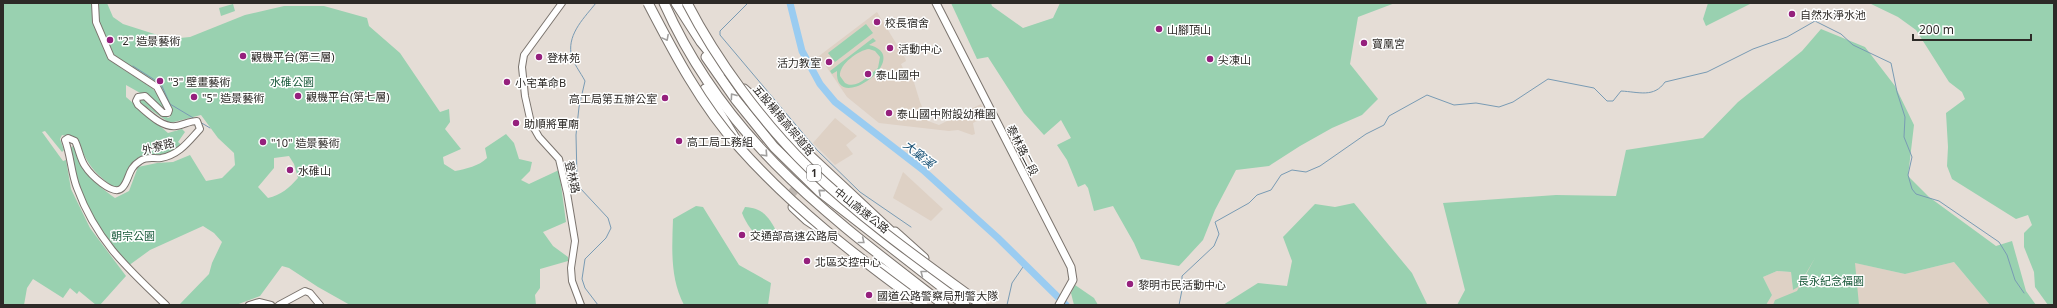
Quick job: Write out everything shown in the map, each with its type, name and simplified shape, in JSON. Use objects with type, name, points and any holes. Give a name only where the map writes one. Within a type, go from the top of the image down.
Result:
[{"type":"highway","points":[[648,3],[672,49],[700,95],[738,146],[778,188],[819,226],[923,305]]},
{"type":"highway","name":"1","points":[[664,3],[677,32],[709,85],[725,107],[772,162],[816,203],[944,305]]},
{"type":"highway","points":[[675,3],[723,69],[784,132],[907,247],[974,305]]},
{"type":"highway","name":"中山高速公路","points":[[675,3],[704,54],[736,100],[774,147],[820,192],[965,305]]},
{"type":"highway","points":[[679,3],[691,27]]},
{"type":"highway","name":"五股楊梅高架道路","points":[[687,3],[721,61],[760,113],[808,166],[833,190],[891,237],[982,305]]},
{"type":"highway","points":[[677,32],[706,90],[741,148],[788,197],[807,220],[940,305]]},
{"type":"highway","points":[[723,69],[974,305]]},
{"type":"highway","points":[[810,172],[818,163]]},
{"type":"main road","name":"泰林路二段","points":[[936,3],[1062,250],[1072,273],[1073,280],[1059,305]]},
{"type":"street","name":"外寮路","points":[[95,3],[96,22],[110,57],[156,87],[169,110],[168,113],[163,113],[145,96],[138,97],[136,101],[138,105],[167,125],[177,126],[193,121],[197,121],[200,124],[200,129],[179,152],[161,158],[149,157],[134,165],[130,170],[122,188],[113,191],[86,168],[75,141],[68,138],[65,140],[76,186],[86,212],[99,234],[130,271],[166,305]]},
{"type":"street","name":"登林路","points":[[562,3],[524,55],[522,67],[525,96],[531,123],[539,137],[559,159],[567,193],[575,241],[571,268],[572,281],[581,305]]},
{"type":"street","points":[[279,305],[305,291],[310,293],[320,305]]},
{"type":"street","points":[[249,305],[259,302],[271,305]]},
{"type":"shaded area","name":"泰山國中","points":[[877,12],[905,58],[906,61],[901,64],[906,75],[910,73],[913,79],[928,121],[939,125],[981,104],[987,116],[973,123],[975,134],[972,135],[958,130],[949,131],[879,123],[847,97],[819,56]]},
{"type":"shaded area","points":[[835,118],[857,136],[846,145],[853,154],[835,165],[813,143]]},
{"type":"shaded area","points":[[903,172],[943,209],[931,221],[893,198]]},
{"type":"shaded area","points":[[1815,258],[1842,260],[1905,274],[1954,262],[1990,305],[1766,305],[1772,295],[1763,277],[1777,271],[1791,272],[1793,290],[1798,286]]},
{"type":"green space","points":[[3,3],[107,3],[113,17],[123,24],[170,39],[190,37],[245,15],[284,6],[324,6],[367,18],[369,26],[400,53],[440,112],[449,109],[450,122],[445,129],[461,149],[443,157],[444,164],[455,171],[476,165],[487,158],[485,148],[506,134],[514,143],[519,159],[532,162],[530,171],[521,180],[529,184],[559,170],[566,222],[543,232],[553,246],[568,257],[568,261],[540,269],[540,288],[535,295],[536,305],[350,305],[318,287],[289,268],[282,266],[260,296],[236,305],[179,305],[209,274],[212,263],[222,242],[214,233],[203,226],[150,250],[128,266],[105,238],[86,207],[77,184],[70,148],[73,146],[81,163],[90,176],[115,198],[129,191],[138,167],[157,163],[173,162],[190,155],[206,181],[222,178],[235,165],[234,153],[218,138],[201,115],[170,123],[139,102],[141,99],[146,100],[168,118],[172,112],[161,88],[115,58],[98,24],[105,50],[111,59],[154,90],[166,109],[163,111],[142,94],[126,85],[126,97],[168,133],[182,129],[185,132],[178,142],[184,147],[168,155],[145,157],[132,166],[125,186],[118,190],[103,179],[92,168],[77,139],[62,135],[60,139],[64,150],[62,152],[45,131],[42,132],[63,161],[66,160],[71,189],[90,228],[126,276],[100,305],[96,305],[79,291],[77,294],[70,288],[63,298],[33,279],[27,288],[24,305],[3,305]],"holes":[[[289,156],[294,164],[298,178],[284,191],[268,198],[258,187],[274,168],[274,158]]]},
{"type":"green space","points":[[951,3],[991,3],[992,6],[1023,28],[1053,18],[1060,3],[1395,3],[1358,17],[1350,64],[1378,99],[1362,115],[1332,128],[1269,166],[1236,170],[1215,210],[1203,240],[1179,266],[1141,259],[1134,243],[1113,206],[1094,211],[1088,188],[1085,184],[1078,187],[1067,160],[1057,145],[1071,138],[1061,120],[1044,135],[1024,113],[988,57],[977,59]]},
{"type":"green space","points":[[1708,3],[1752,3],[1706,26],[1703,19]]},
{"type":"green space","points":[[1869,3],[2054,3],[2054,305],[2048,305],[2035,287],[2034,272],[2024,247],[2024,233],[2032,225],[2028,215],[2016,219],[1952,179],[1947,166],[1948,147],[1946,113],[1965,99],[1962,92],[1949,82],[1916,30],[1898,17]]},
{"type":"green space","points":[[233,4],[235,11],[221,16],[219,8]]},
{"type":"green space","points":[[866,24],[873,33],[835,62],[828,53]]},
{"type":"green space","name":"長永紀念福園","points":[[1821,29],[1865,47],[1895,86],[1914,125],[1908,176],[1929,197],[1996,246],[2012,241],[2026,291],[2036,305],[1990,305],[1954,262],[1905,274],[1855,263],[1859,305],[1773,305],[1775,300],[1797,291],[1815,258],[1798,287],[1793,290],[1791,272],[1777,271],[1763,277],[1772,295],[1766,305],[1457,305],[1465,290],[1443,203],[1556,195],[1616,196],[1626,150],[1703,138],[1738,102],[1802,51]]},
{"type":"green space","points":[[873,38],[876,41],[869,45],[881,51],[883,60],[879,70],[870,79],[858,86],[847,88],[839,84],[837,71],[832,74],[830,71]],"holes":[[[869,49],[875,51],[880,57],[878,68],[863,81],[854,85],[845,83],[840,76],[846,62],[850,58],[865,50]]]},
{"type":"green space","points":[[1354,203],[1412,273],[1427,304],[1436,305],[1223,305],[1258,283],[1287,286],[1292,261],[1283,237],[1315,204],[1335,207]]},
{"type":"green space","points":[[696,206],[703,207],[739,265],[771,283],[768,305],[684,305],[679,295],[674,274],[672,252],[673,219]]},
{"type":"green space","points":[[745,207],[757,209],[769,218],[777,233],[773,241],[763,239],[750,228],[742,213]]},
{"type":"green space","points":[[1075,285],[1094,298],[1098,305],[1074,305],[1071,293]]},
{"type":"waterway","points":[[596,3],[578,26],[572,39],[571,53],[573,60],[585,81],[579,107],[576,135],[577,178],[580,188],[608,218],[611,228],[606,238],[585,259],[582,279],[585,288],[598,305]]},
{"type":"waterway","points":[[748,3],[720,31],[720,35],[817,150],[860,192],[911,227]]},
{"type":"waterway","name":"大窠溪","points":[[790,3],[802,51],[820,84],[835,102],[923,170],[998,238],[1066,305]]},
{"type":"waterway","points":[[1179,305],[1182,290],[1182,276],[1214,246],[1219,234],[1215,222],[1249,203],[1257,195],[1271,190],[1281,175],[1292,170],[1306,172],[1320,166],[1366,134],[1384,125],[1389,116],[1427,95],[1454,105],[1476,103],[1499,107],[1513,102],[1548,79],[1594,88],[1607,101],[1613,101],[1621,91],[1640,93],[1651,92],[1661,87],[1665,82],[1707,72],[1753,49],[1787,37],[1815,21],[1841,34],[1853,45],[1891,63],[1897,92],[1905,117],[1904,137],[1912,157],[1908,175],[1912,189],[1916,194],[1939,201],[1999,242],[2007,255],[2015,280],[2024,293]]},
{"type":"waterway","points":[[107,39],[110,47]]},
{"type":"waterway","points":[[133,66],[162,86],[170,104],[195,119]]},
{"type":"waterway","points":[[200,122],[210,128]]},
{"type":"waterway","points":[[1007,305],[1012,283],[1025,264]]},
{"type":"tunnel","points":[[791,194],[810,172]]},
{"type":"place","name":"自然水淨水池","points":[[1792,14]]},
{"type":"place","name":"校長宿舍","points":[[877,22]]},
{"type":"place","name":"山腳頂山","points":[[1159,29]]},
{"type":"place","name":"\"2\" 造景藝術","points":[[110,40]]},
{"type":"place","name":"寶凰宮","points":[[1364,43]]},
{"type":"place","name":"活動中心","points":[[890,48]]},
{"type":"place","name":"觀機平台(第三層)","points":[[243,56]]},
{"type":"place","name":"登林苑","points":[[539,57]]},
{"type":"place","name":"尖凍山","points":[[1210,59]]},
{"type":"place","name":"活力教室","points":[[829,62]]},
{"type":"place","name":"泰山國中","points":[[868,74]]},
{"type":"place","name":"\"3\" 壁畫藝術","points":[[160,81]]},
{"type":"place","name":"小宅革命B","points":[[507,82]]},
{"type":"place","name":"觀機平台(第七層)","points":[[298,96]]},
{"type":"place","name":"\"5\" 造景藝術","points":[[194,97]]},
{"type":"place","name":"高工局第五辦公室","points":[[665,98]]},
{"type":"place","name":"泰山國中附設幼稚園","points":[[889,113]]},
{"type":"place","name":"助順將軍廟","points":[[516,123]]},
{"type":"place","name":"高工局工務組","points":[[679,141]]},
{"type":"place","name":"\"10\" 造景藝術","points":[[263,142]]},
{"type":"place","name":"水碓山","points":[[290,170]]},
{"type":"place","name":"交通部高速公路局","points":[[742,235]]},
{"type":"place","name":"北區交控中心","points":[[807,261]]},
{"type":"place","name":"黎明市民活動中心","points":[[1130,284]]},
{"type":"place","name":"國道公路警察局刑警大隊","points":[[869,295]]},
{"type":"park label","name":"水碓公園","points":[[292,81]]},
{"type":"park label","name":"朝宗公園","points":[[133,235]]}]
